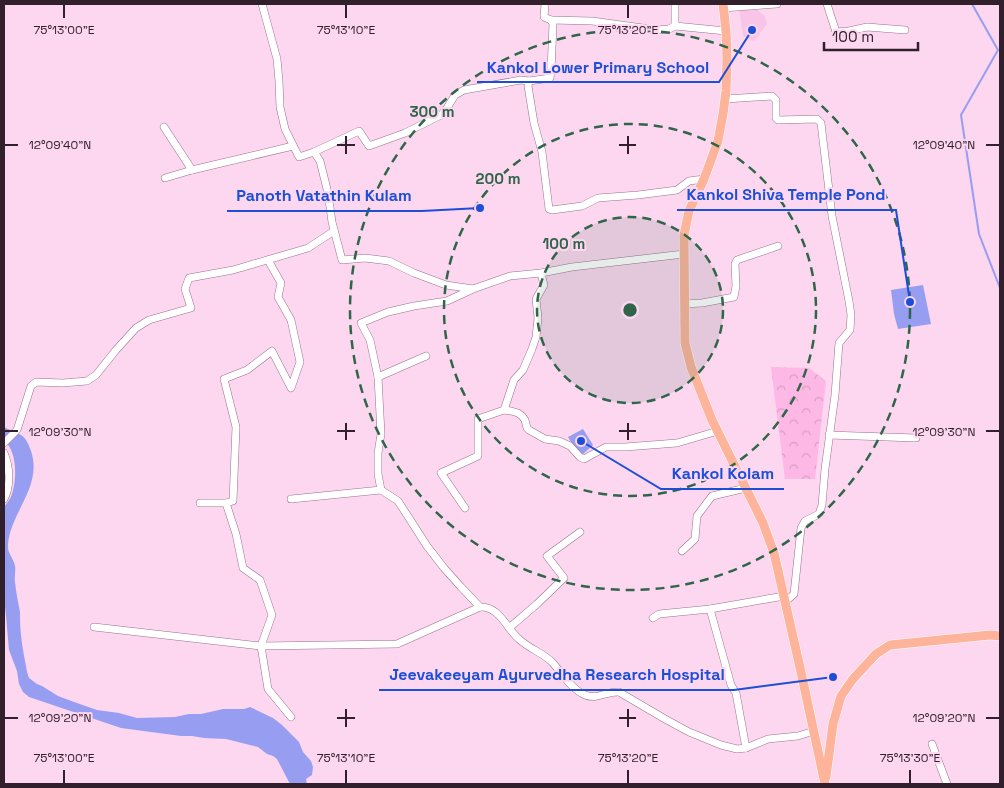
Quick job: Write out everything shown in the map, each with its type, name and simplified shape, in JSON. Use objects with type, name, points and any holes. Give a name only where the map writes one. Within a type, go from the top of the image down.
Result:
[{"type":"main road","points":[[723,6],[726,31],[727,83],[718,141],[687,217],[684,235],[685,343],[691,367],[712,420],[763,522],[774,554],[825,784]]},
{"type":"main road","points":[[825,784],[833,724],[841,696],[852,679],[876,654],[890,644],[990,635],[1000,636]]},
{"type":"street","points":[[262,4],[277,59],[280,81],[280,107],[285,129],[299,157],[359,131],[369,146],[405,133],[441,114],[455,95],[464,90],[521,80],[529,81],[550,78],[552,20]]},
{"type":"street","points":[[545,4],[544,17],[552,20],[592,21],[657,30],[669,30],[675,26],[726,31]]},
{"type":"street","points":[[675,4],[675,26]]},
{"type":"street","points":[[723,6],[777,4]]},
{"type":"street","points":[[827,4],[836,32],[868,27],[905,30]]},
{"type":"street","points":[[529,81],[528,94],[542,152],[549,209],[582,206],[598,198],[677,190],[689,181],[704,179]]},
{"type":"street","points":[[653,618],[659,614],[785,599],[794,594],[801,528],[805,521],[819,514],[822,505],[840,343],[850,330],[849,301],[832,216],[822,123],[817,120],[778,120],[776,118],[775,98],[772,96],[725,99]]},
{"type":"street","points":[[164,127],[192,170]]},
{"type":"street","points":[[165,178],[293,146]]},
{"type":"street","points":[[314,152],[320,161],[334,231],[342,260],[365,258],[389,261],[446,285],[473,289]]},
{"type":"street","points":[[4,443],[17,430],[31,386],[36,382],[63,383],[87,381],[96,374],[136,328],[149,320],[192,308],[186,290],[188,278],[233,270],[308,248],[334,231]]},
{"type":"street","points":[[684,304],[714,302],[734,297],[736,260],[778,246]]},
{"type":"street","points":[[381,490],[378,474],[378,453],[381,434],[378,376],[370,340],[361,323],[388,312],[447,301],[473,289],[510,276],[684,254]]},
{"type":"street","points":[[200,502],[233,501],[236,427],[224,379],[247,370],[272,351],[291,388],[300,362],[291,320],[278,297],[281,283],[268,260]]},
{"type":"street","points":[[504,410],[514,380],[523,370],[536,337],[538,318],[536,298],[544,285],[541,273]]},
{"type":"street","points":[[378,376],[426,356]]},
{"type":"street","points":[[465,508],[441,473],[478,456],[478,419],[504,410],[518,413],[525,420],[529,430],[545,439],[560,441],[570,446],[584,459],[606,447],[677,443],[718,431]]},
{"type":"street","points":[[829,435],[916,438]]},
{"type":"street","points":[[4,454],[8,462],[9,484],[4,499]]},
{"type":"street","points":[[682,551],[695,539],[697,516],[712,496],[746,488]]},
{"type":"street","points":[[291,499],[381,490],[398,501],[444,568],[480,607]]},
{"type":"street","points":[[226,502],[236,534],[242,568],[260,580],[272,615],[261,646],[268,689],[291,717]]},
{"type":"street","points":[[509,628],[564,578],[547,556],[580,532]]},
{"type":"street","points":[[94,627],[261,646],[397,644],[485,606],[497,613],[520,640],[551,661],[577,691],[586,695],[593,697],[619,692],[688,732],[721,745],[738,748],[746,748],[768,739],[798,736],[814,731]]},
{"type":"street","points":[[710,609],[731,685],[736,693],[746,748]]},
{"type":"street","points":[[932,744],[947,784]]},
{"type":"shaded area","points":[[753,7],[765,16],[767,24],[754,41],[743,36],[739,8]]},
{"type":"green space","points":[[771,367],[809,368],[826,381],[815,479],[785,479]]},
{"type":"water","points":[[923,285],[931,324],[898,329],[891,290]]},
{"type":"water","points":[[4,427],[24,438],[30,449],[34,464],[30,488],[14,521],[8,545],[15,566],[21,640],[29,678],[58,696],[74,702],[97,710],[137,718],[175,717],[223,709],[244,709],[250,707],[273,718],[299,742],[313,767],[312,775],[306,779],[307,784],[290,784],[277,759],[258,747],[226,739],[181,736],[121,728],[29,697],[23,692],[9,650],[4,598],[4,507],[11,497],[13,490],[15,467],[12,452],[4,440]]},
{"type":"water","points":[[583,429],[593,445],[580,457],[568,437]]},
{"type":"waterway","points":[[972,4],[998,50],[961,115],[979,234],[1000,288]]},
{"type":"place","name":"Kankol Lower Primary School","points":[[752,30]]},
{"type":"place","name":"Panoth Vatathin Kulam","points":[[480,208]]},
{"type":"place","name":"Kankol Shiva Temple Pond","points":[[910,302]]},
{"type":"place","name":"Kankol Kolam","points":[[581,441]]},
{"type":"place","name":"Jeevakeeyam Ayurvedha Research Hospital","points":[[833,677]]}]
